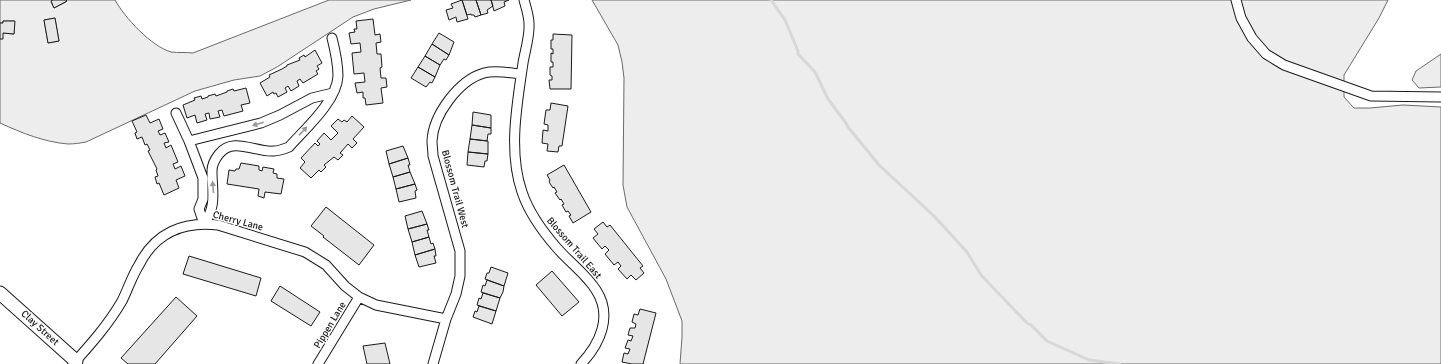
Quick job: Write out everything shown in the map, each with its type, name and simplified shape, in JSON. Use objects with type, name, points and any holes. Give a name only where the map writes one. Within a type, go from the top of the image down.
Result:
[{"type":"street","name":"Blossom Trail East","points":[[524,0],[529,24],[521,74],[514,146],[516,168],[522,192],[530,211],[557,249],[597,291],[603,308],[604,324],[599,340],[590,355],[581,364]]},
{"type":"street","points":[[1236,0],[1242,18],[1252,38],[1266,54],[1284,66],[1371,96],[1441,98]]},
{"type":"street","points":[[204,224],[210,214],[214,191],[212,167],[215,159],[221,152],[228,147],[240,146],[273,152],[289,147],[323,110],[333,93],[338,76],[336,55],[332,38]]},
{"type":"street","name":"Blossom Trail West","points":[[446,319],[456,294],[460,276],[460,251],[433,156],[432,140],[437,120],[449,100],[460,86],[474,77],[493,71],[521,74]]},
{"type":"street","points":[[189,141],[261,123],[312,98],[333,93]]},
{"type":"street","points":[[176,113],[189,141],[203,178],[203,200],[200,209],[204,224]]},
{"type":"street","name":"Cherry Lane","points":[[76,363],[108,323],[122,300],[146,252],[162,236],[179,228],[191,225],[218,225],[305,252],[326,265],[345,286],[359,297],[376,304],[446,319]]},
{"type":"street","name":"Clay Street","points":[[0,293],[76,363]]},
{"type":"street","name":"Pippen Lane","points":[[318,364],[359,297]]},
{"type":"street","points":[[433,364],[446,319]]},
{"type":"shaded area","points":[[0,0],[53,0],[51,2],[54,8],[66,2],[66,0],[115,0],[132,23],[155,44],[171,52],[193,53],[329,0],[411,0],[374,9],[353,17],[277,67],[260,76],[234,80],[195,91],[86,142],[73,144],[59,143],[42,139],[25,134],[0,123],[0,39],[3,33],[14,34],[14,21],[3,21],[3,23],[0,23]],"holes":[[[55,18],[59,41],[48,43],[44,20]]]},
{"type":"shaded area","points":[[592,0],[1388,0],[1379,18],[1344,75],[1344,97],[1354,108],[1403,105],[1441,107],[1441,364],[680,364],[682,321],[666,279],[627,207],[623,185],[624,78],[618,45]]},
{"type":"shaded area","points":[[1441,54],[1441,87],[1419,88],[1412,80],[1416,71]]},
{"type":"building","points":[[462,0],[468,19],[457,22],[456,17],[449,20],[446,10],[453,8],[451,4]]},
{"type":"building","points":[[462,0],[476,0],[481,15],[475,17],[471,14],[467,15]]},
{"type":"building","points":[[476,0],[491,0],[493,6],[487,10],[488,13],[481,15]]},
{"type":"building","points":[[491,0],[509,0],[504,2],[505,6],[494,11]]},
{"type":"building","points":[[51,1],[67,1],[54,8]]},
{"type":"building","points":[[55,18],[59,41],[48,43],[44,20]]},
{"type":"building","points":[[373,19],[375,35],[380,34],[381,42],[376,43],[377,54],[381,54],[381,78],[386,78],[387,87],[381,88],[383,103],[366,105],[365,98],[363,98],[363,92],[357,93],[355,83],[365,82],[364,73],[354,74],[352,53],[361,52],[360,43],[351,44],[349,33],[355,32],[354,29],[357,29],[356,21]]},
{"type":"building","points":[[3,21],[15,21],[14,34],[3,33],[3,39],[0,39],[0,23],[3,23]]},
{"type":"building","points":[[439,33],[454,42],[449,55],[432,44]]},
{"type":"building","points":[[553,34],[572,35],[571,89],[550,89],[549,80],[552,80],[552,76],[550,75],[550,67],[553,67],[553,62],[551,62],[551,53],[553,54],[553,49],[551,49],[551,40],[553,40]]},
{"type":"building","points":[[432,44],[449,55],[440,65],[425,56]]},
{"type":"building","points":[[315,50],[322,63],[317,66],[319,69],[316,71],[318,74],[303,83],[300,79],[297,81],[299,86],[291,91],[288,86],[285,88],[287,92],[278,97],[276,93],[274,94],[273,92],[267,96],[260,83],[270,77],[269,75],[300,60],[299,58],[304,55],[305,57]]},
{"type":"building","points":[[425,56],[440,65],[435,77],[418,67]]},
{"type":"building","points":[[418,67],[435,77],[432,83],[430,82],[426,87],[411,78]]},
{"type":"building","points":[[246,88],[250,103],[241,105],[243,111],[224,116],[222,110],[218,111],[220,117],[210,119],[209,113],[205,114],[207,120],[197,123],[195,115],[187,118],[183,105],[195,100],[194,98],[201,96],[202,99],[215,94],[216,96],[233,89],[234,91]]},
{"type":"building","points":[[551,103],[568,106],[562,146],[559,146],[558,152],[547,151],[548,144],[542,143],[543,130],[548,131],[548,125],[544,124],[546,110],[550,110]]},
{"type":"building","points":[[473,112],[491,115],[491,128],[472,125]]},
{"type":"building","points":[[146,115],[150,123],[159,119],[163,129],[158,131],[160,135],[165,133],[169,142],[164,143],[166,148],[171,145],[178,162],[173,164],[175,169],[181,166],[185,176],[176,180],[179,188],[164,195],[159,183],[157,184],[155,177],[158,176],[157,169],[148,151],[150,150],[147,144],[145,145],[142,137],[137,139],[135,133],[137,132],[132,121]]},
{"type":"building","points":[[352,116],[364,127],[353,139],[357,143],[352,148],[348,144],[340,153],[343,155],[338,160],[334,157],[324,165],[326,167],[321,172],[319,170],[311,178],[300,168],[305,162],[301,158],[315,143],[318,146],[320,144],[317,141],[324,133],[331,140],[338,133],[331,126],[338,119],[342,122],[344,120],[347,122]]},
{"type":"building","points":[[472,125],[491,128],[491,134],[488,134],[487,141],[470,139]]},
{"type":"building","points":[[470,139],[488,141],[488,154],[468,152]]},
{"type":"building","points":[[403,146],[408,158],[389,164],[386,151]]},
{"type":"building","points":[[468,152],[488,154],[484,167],[467,165]]},
{"type":"building","points":[[408,158],[410,172],[393,177],[389,164]]},
{"type":"building","points":[[241,163],[259,166],[259,170],[262,171],[263,167],[274,169],[273,173],[277,174],[277,178],[284,179],[281,194],[265,192],[264,198],[258,196],[259,189],[227,184],[229,170],[235,171],[236,169],[239,169]]},
{"type":"building","points":[[564,165],[591,212],[573,223],[569,216],[571,215],[568,211],[566,212],[562,205],[564,204],[555,193],[557,192],[549,182],[550,180],[547,175]]},
{"type":"building","points":[[410,172],[415,184],[396,189],[393,177]]},
{"type":"building","points":[[415,184],[417,190],[415,191],[416,198],[399,202],[396,189]]},
{"type":"building","points":[[326,207],[374,245],[359,265],[311,226]]},
{"type":"building","points":[[422,211],[427,224],[408,229],[405,216]]},
{"type":"building","points":[[603,222],[607,227],[610,225],[643,266],[640,268],[644,273],[636,280],[631,275],[627,279],[618,269],[621,266],[618,262],[614,265],[605,254],[609,250],[605,246],[602,249],[593,238],[598,234],[594,229]]},
{"type":"building","points":[[427,224],[429,237],[412,242],[408,229]]},
{"type":"building","points":[[429,237],[431,244],[433,243],[435,249],[415,255],[412,242]]},
{"type":"building","points":[[435,249],[436,256],[434,256],[436,263],[419,267],[415,255]]},
{"type":"building","points":[[189,256],[261,278],[256,296],[183,274]]},
{"type":"building","points":[[491,267],[508,273],[504,286],[485,279]]},
{"type":"building","points":[[552,271],[579,302],[562,316],[536,285]]},
{"type":"building","points":[[487,280],[504,286],[500,298],[481,292],[483,285],[485,286]]},
{"type":"building","points":[[280,286],[320,312],[311,326],[271,301]]},
{"type":"building","points":[[483,293],[500,298],[496,311],[477,305],[479,298],[481,299]]},
{"type":"building","points":[[176,297],[197,316],[155,364],[128,364],[121,358]]},
{"type":"building","points":[[479,306],[496,311],[492,324],[473,317]]},
{"type":"building","points":[[640,309],[656,313],[643,364],[622,362],[624,353],[628,354],[630,349],[625,348],[628,340],[631,341],[633,336],[628,335],[630,328],[635,328],[636,324],[632,322],[634,314],[638,315]]},
{"type":"building","points":[[385,343],[390,364],[367,364],[363,346]]},
{"type":"waterway","points":[[771,0],[785,20],[798,54],[815,72],[828,99],[848,127],[879,165],[934,216],[967,252],[981,275],[1027,323],[1047,341],[1089,360],[1120,364]]}]
